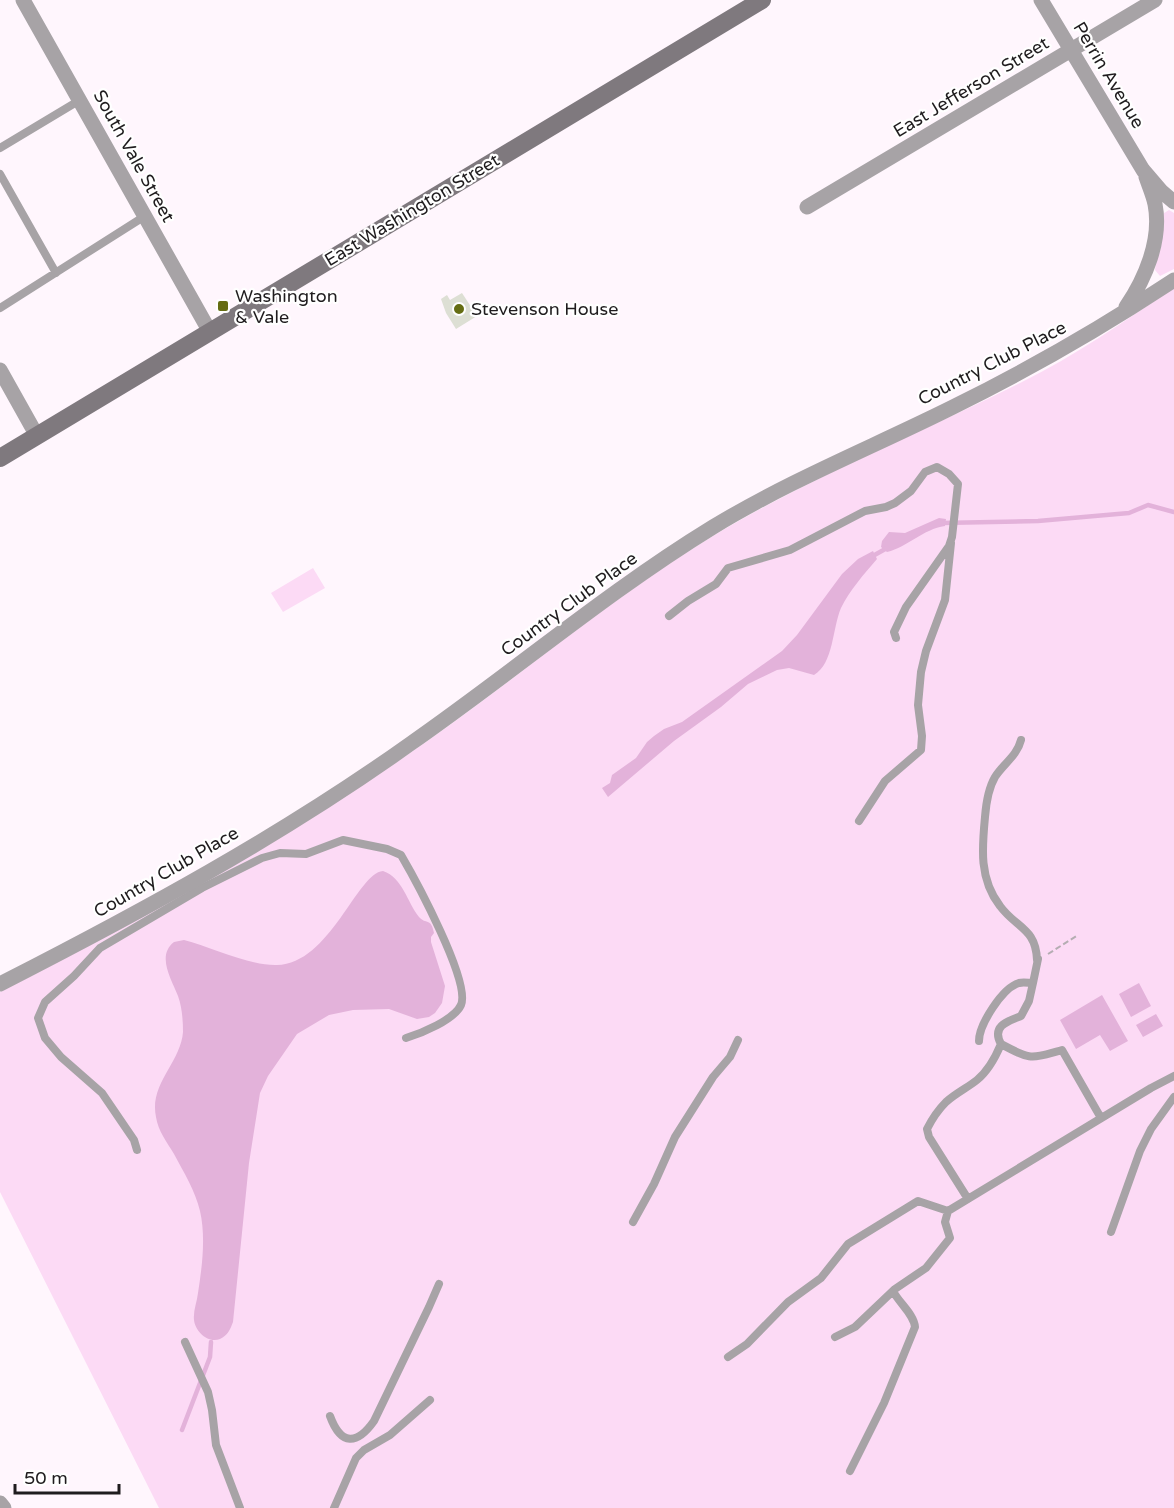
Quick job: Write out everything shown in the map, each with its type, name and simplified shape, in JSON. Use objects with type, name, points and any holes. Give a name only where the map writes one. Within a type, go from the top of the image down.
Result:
[{"type":"main road","name":"East Washington Street","points":[[0,458],[762,0]]},
{"type":"street","name":"South Vale Street","points":[[23,0],[210,332]]},
{"type":"street","name":"Perrin Avenue","points":[[1041,0],[1143,170],[1174,202]]},
{"type":"street","name":"East Jefferson Street","points":[[807,207],[1155,0]]},
{"type":"street","name":"Perrin Avenue","points":[[1121,315],[1144,276],[1154,242],[1155,204],[1143,170]]},
{"type":"street","name":"Country Club Place","points":[[0,984],[183,886],[334,795],[408,746],[610,596],[713,527],[819,469],[1024,372],[1121,315],[1174,280]]},
{"type":"street","points":[[0,370],[37,436]]},
{"type":"street","points":[[0,1503],[4,1508]]},
{"type":"lane","points":[[0,148],[80,100]]},
{"type":"lane","points":[[0,174],[56,273]]},
{"type":"lane","points":[[0,308],[145,216]]},
{"type":"lane","points":[[669,616],[716,584],[728,568],[790,550],[866,511],[895,503],[911,491],[925,472],[931,468],[942,469],[958,484],[945,600],[926,651],[921,672],[918,705],[922,736],[921,750],[885,781],[859,821]]},
{"type":"lane","points":[[896,638],[894,632],[906,607],[952,538]]},
{"type":"lane","points":[[1021,740],[1019,748],[993,781],[986,803],[982,856],[992,892],[1002,909],[1033,937],[1038,960],[1029,1001],[1021,1016],[1002,1023],[998,1031],[998,1038],[1001,1044],[1026,1058],[1062,1050],[1101,1118]]},
{"type":"lane","points":[[137,1150],[134,1140],[102,1093],[61,1058],[45,1038],[38,1018],[41,1008],[100,948],[202,888],[262,858],[280,853],[306,854],[343,840],[387,849],[401,855],[442,937],[461,984],[463,996],[460,1007],[452,1015],[431,1028],[406,1038]]},
{"type":"lane","points":[[979,1041],[982,1024],[1004,994],[1020,983],[1033,983]]},
{"type":"lane","points":[[633,1222],[654,1184],[672,1143],[713,1077],[730,1057],[738,1040]]},
{"type":"lane","points":[[968,1199],[928,1137],[927,1129],[945,1103],[960,1090],[979,1079],[996,1056],[1001,1044]]},
{"type":"lane","points":[[835,1337],[855,1327],[893,1291],[926,1268],[950,1238],[945,1222],[948,1211],[1174,1076]]},
{"type":"lane","points":[[1111,1232],[1140,1151],[1151,1129],[1174,1097]]},
{"type":"lane","points":[[728,1357],[747,1344],[788,1302],[821,1278],[848,1244],[918,1201],[948,1211]]},
{"type":"lane","points":[[330,1416],[337,1430],[348,1439],[354,1440],[364,1434],[374,1421],[439,1284]]},
{"type":"lane","points":[[850,1471],[884,1403],[915,1327],[914,1318],[893,1291]]},
{"type":"lane","points":[[185,1342],[211,1401],[216,1445],[240,1508]]},
{"type":"lane","points":[[334,1508],[356,1458],[364,1450],[390,1435],[430,1400]]},
{"type":"path","points":[[1038,960],[1078,935]]},
{"type":"shaded area","points":[[1169,210],[1174,213],[1174,269],[1160,276],[1155,270],[1161,215]]},
{"type":"shaded area","points":[[1174,288],[1174,1508],[159,1508],[0,1192],[0,992],[197,886],[341,799],[470,711],[630,591],[713,536],[750,514],[827,475],[1042,372],[1099,338]]},
{"type":"shaded area","points":[[939,518],[946,519],[945,526],[930,531],[895,550],[887,552],[881,547],[882,541],[889,532],[905,533]]},
{"type":"shaded area","points":[[873,551],[877,559],[862,576],[841,608],[829,654],[821,670],[814,675],[789,668],[777,670],[748,684],[674,741],[608,797],[602,788],[610,783],[612,775],[636,758],[647,742],[664,729],[682,722],[782,651],[797,635],[842,574],[858,559]]},
{"type":"shaded area","points":[[313,568],[325,588],[283,612],[271,593]]},
{"type":"shaded area","points":[[383,871],[390,874],[400,885],[419,917],[431,925],[434,933],[431,942],[445,986],[442,1003],[429,1017],[417,1019],[389,1009],[353,1010],[329,1015],[297,1034],[268,1076],[260,1093],[249,1163],[233,1322],[225,1336],[211,1340],[203,1336],[194,1320],[203,1252],[200,1211],[192,1189],[161,1132],[156,1117],[157,1094],[177,1053],[183,1032],[180,1005],[169,976],[166,954],[174,942],[184,940],[255,963],[277,965],[296,961],[312,950],[327,935],[363,886],[373,876]]},
{"type":"shaded area","points":[[1139,983],[1151,1006],[1131,1017],[1119,994]]},
{"type":"shaded area","points":[[1102,995],[1128,1041],[1110,1051],[1100,1035],[1076,1049],[1060,1020]]},
{"type":"shaded area","points":[[1156,1014],[1163,1026],[1143,1037],[1136,1025]]},
{"type":"building","name":"Stevenson House","points":[[462,293],[477,316],[456,329],[441,299],[447,295],[450,300]]},
{"type":"waterway","points":[[941,523],[1038,521],[1129,513],[1148,505],[1174,512]]},
{"type":"waterway","points":[[871,557],[887,548]]},
{"type":"waterway","points":[[182,1430],[210,1357],[211,1342]]},
{"type":"place","name":"Washington & Vale","points":[[223,306]]},
{"type":"place","name":"Stevenson House","points":[[459,309]]}]
